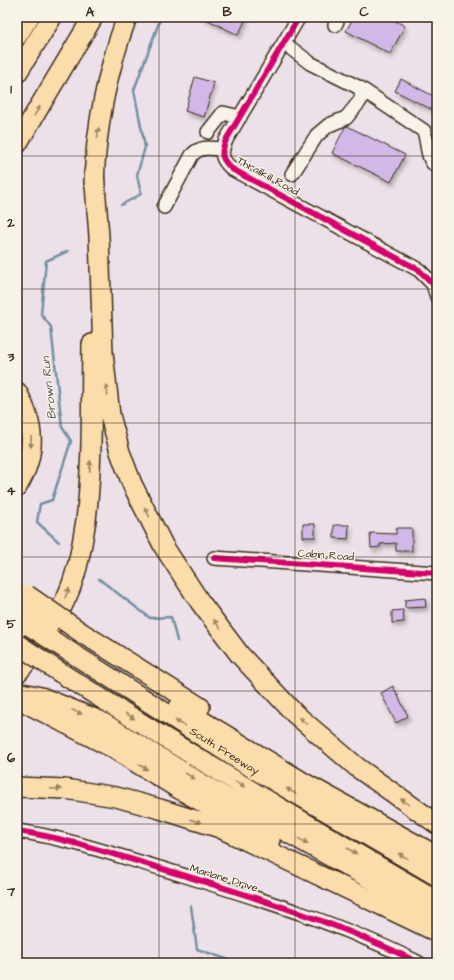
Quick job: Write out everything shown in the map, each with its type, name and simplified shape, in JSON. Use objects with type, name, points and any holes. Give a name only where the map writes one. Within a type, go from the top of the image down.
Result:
[{"type":"highway","points":[[17,36],[29,17]]},
{"type":"highway","points":[[17,73],[52,17]]},
{"type":"highway","points":[[17,144],[93,17]]},
{"type":"highway","points":[[17,673],[32,656],[50,629],[68,594],[81,551],[89,498],[94,172],[99,120],[104,92],[127,17]]},
{"type":"highway","points":[[94,172],[99,236],[103,354],[110,415],[120,452],[132,484],[164,547],[200,602],[240,655],[295,714],[358,768],[437,824]]},
{"type":"highway","points":[[17,392],[25,409],[32,445],[26,468],[17,487]]},
{"type":"highway","name":"South Freeway","points":[[20,603],[244,763],[437,876]]},
{"type":"highway","points":[[74,641],[256,742],[437,852]]},
{"type":"highway","points":[[74,641],[306,784],[437,856]]},
{"type":"highway","name":"South Freeway","points":[[17,644],[156,733],[304,823],[437,901]]},
{"type":"highway","points":[[17,650],[61,673]]},
{"type":"highway","points":[[17,692],[39,702],[100,721],[243,808],[437,914]]},
{"type":"highway","points":[[17,700],[39,702],[179,789],[391,909]]},
{"type":"highway","points":[[17,787],[65,789],[116,797],[220,828],[437,932]]},
{"type":"street","points":[[164,207],[196,150],[203,148],[222,149],[299,17]]},
{"type":"street","points":[[284,43],[310,63],[360,88],[424,131],[430,159],[434,166],[437,167]]},
{"type":"street","points":[[292,174],[317,135],[329,125],[346,118],[360,101],[362,95],[360,88]]},
{"type":"street","points":[[208,132],[223,113],[240,117]]},
{"type":"street","name":"Thrailkill Road","points":[[222,149],[222,155],[226,163],[232,169],[419,270],[433,284],[437,297]]},
{"type":"street","name":"Cabin Road","points":[[214,558],[437,573]]},
{"type":"street","name":"Marlane Drive","points":[[17,830],[40,834],[92,848],[235,891],[302,913],[419,963]]},
{"type":"building","points":[[202,17],[247,17],[238,35]]},
{"type":"building","points":[[354,17],[388,17],[405,26],[390,54],[346,31]]},
{"type":"building","points":[[195,77],[214,83],[204,117],[185,111]]},
{"type":"building","points":[[401,79],[437,98],[437,112],[395,91]]},
{"type":"building","points":[[347,126],[405,155],[391,182],[332,153],[345,127]]},
{"type":"building","points":[[303,524],[315,524],[315,537],[303,537]]},
{"type":"building","points":[[334,525],[349,525],[348,539],[334,538]]},
{"type":"building","points":[[396,528],[412,528],[412,551],[396,551],[396,543],[380,544],[380,547],[371,548],[370,533],[396,534]]},
{"type":"building","points":[[425,598],[426,607],[405,608],[405,600]]},
{"type":"building","points":[[403,610],[404,622],[392,623],[392,611]]},
{"type":"building","points":[[393,686],[408,716],[396,723],[381,693]]},
{"type":"waterway","name":"Brown Run","points":[[121,205],[141,194],[137,175],[145,147],[134,90],[161,17]]},
{"type":"waterway","name":"Brown Run","points":[[59,542],[37,522],[40,504],[52,500],[71,441],[62,427],[51,327],[41,314],[46,261],[68,251]]},
{"type":"waterway","name":"Brown Run","points":[[99,579],[150,618],[171,617],[177,641]]},
{"type":"waterway","name":"Brown Run","points":[[191,906],[197,949],[238,963]]},
{"type":"cycle path","points":[[299,17],[226,140],[222,153],[224,159],[232,169],[419,270],[433,284],[437,297]]},
{"type":"cycle path","points":[[214,558],[437,573]]},
{"type":"cycle path","points":[[17,831],[91,847],[261,900],[325,922],[388,948],[419,963]]}]
